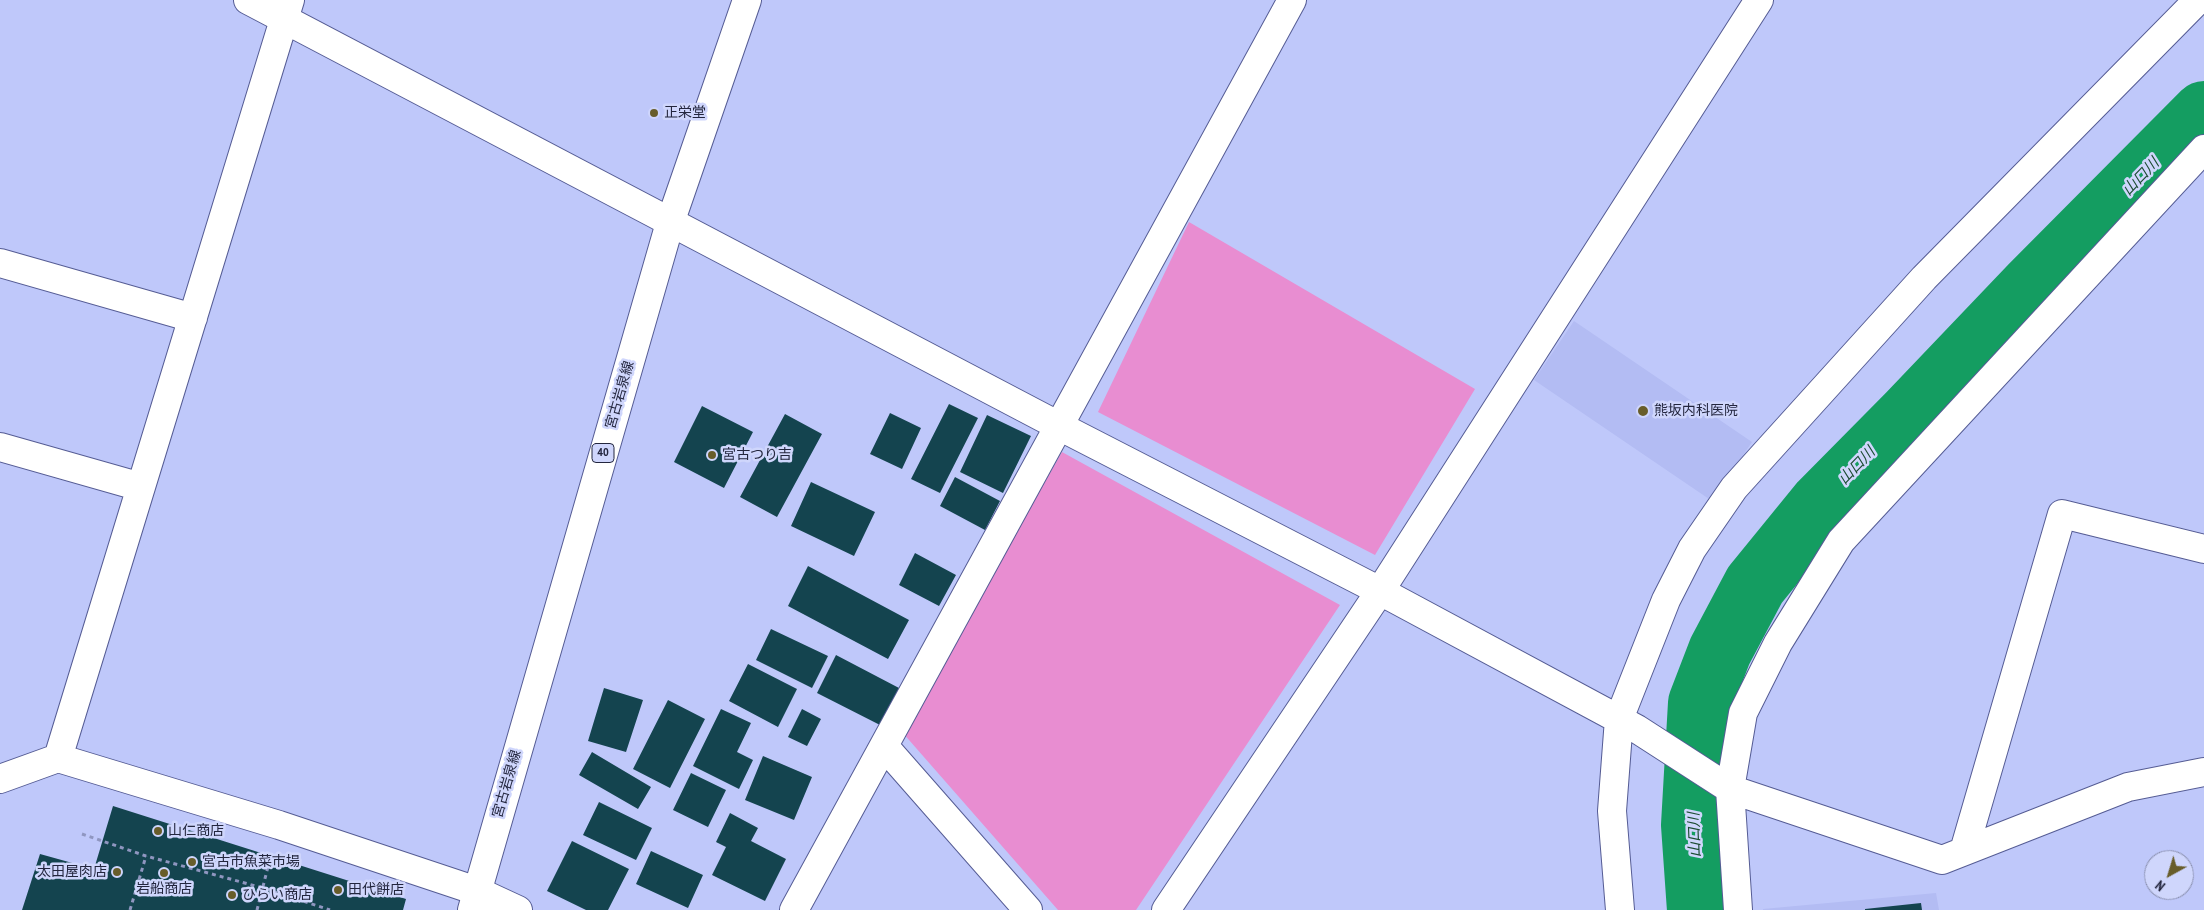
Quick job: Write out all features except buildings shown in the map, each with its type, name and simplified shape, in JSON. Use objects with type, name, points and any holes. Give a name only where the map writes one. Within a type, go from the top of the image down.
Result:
[{"type":"street","points":[[248,0],[287,9],[670,223],[1058,426],[1380,591],[1628,724],[1730,789],[1942,860],[2128,787],[2204,772]]},
{"type":"street","name":"宮古岩泉線","points":[[474,900],[670,223],[747,0]]},
{"type":"street","points":[[794,910],[1292,0]]},
{"type":"street","points":[[1166,910],[1380,591],[1758,0]]},
{"type":"street","points":[[1620,910],[1612,811],[1628,724],[1666,600],[1692,549],[1734,488],[1924,278],[2198,0]]},
{"type":"street","points":[[58,758],[279,43],[287,9]]},
{"type":"street","points":[[1738,910],[1730,789],[1743,713],[1778,643],[1841,541],[2204,149]]},
{"type":"street","points":[[0,263],[194,318]]},
{"type":"street","points":[[0,447],[141,487]]},
{"type":"street","points":[[1964,851],[2062,514],[2204,549]]},
{"type":"street","points":[[884,746],[1028,910]]},
{"type":"street","points":[[0,779],[58,758],[279,825],[474,900],[518,910]]},
{"type":"path","points":[[257,910],[279,825]]},
{"type":"path","points":[[82,834],[146,856],[263,888],[330,910]]},
{"type":"path","points":[[130,910],[146,856]]},
{"type":"shaded area","points":[[1189,222],[1475,389],[1375,555],[1098,412]]},
{"type":"shaded area","name":"熊坂内科医院","points":[[1574,321],[1752,442],[1712,501],[1534,380]]},
{"type":"shaded area","points":[[1062,452],[1340,605],[1136,910],[1058,910],[902,732]]},
{"type":"shaded area","points":[[1936,893],[1939,910],[1763,910],[1763,909]]},
{"type":"waterway","name":"山口川","points":[[1699,910],[1693,825],[1700,703],[1720,651],[1755,585],[1821,504],[2032,286],[2204,113]]},
{"type":"place","name":"正栄堂","points":[[654,113]]},
{"type":"place","name":"熊坂内科医院","points":[[1643,411]]},
{"type":"place","name":"宮古つり吉","points":[[712,455]]},
{"type":"place","name":"山仁商店","points":[[158,831]]},
{"type":"place","name":"宮古市魚菜市場","points":[[192,862]]},
{"type":"place","name":"太田屋肉店","points":[[117,872]]},
{"type":"place","name":"岩船商店","points":[[164,873]]},
{"type":"place","name":"田代餅店","points":[[338,890]]},
{"type":"place","name":"ひらい商店","points":[[232,895]]}]
